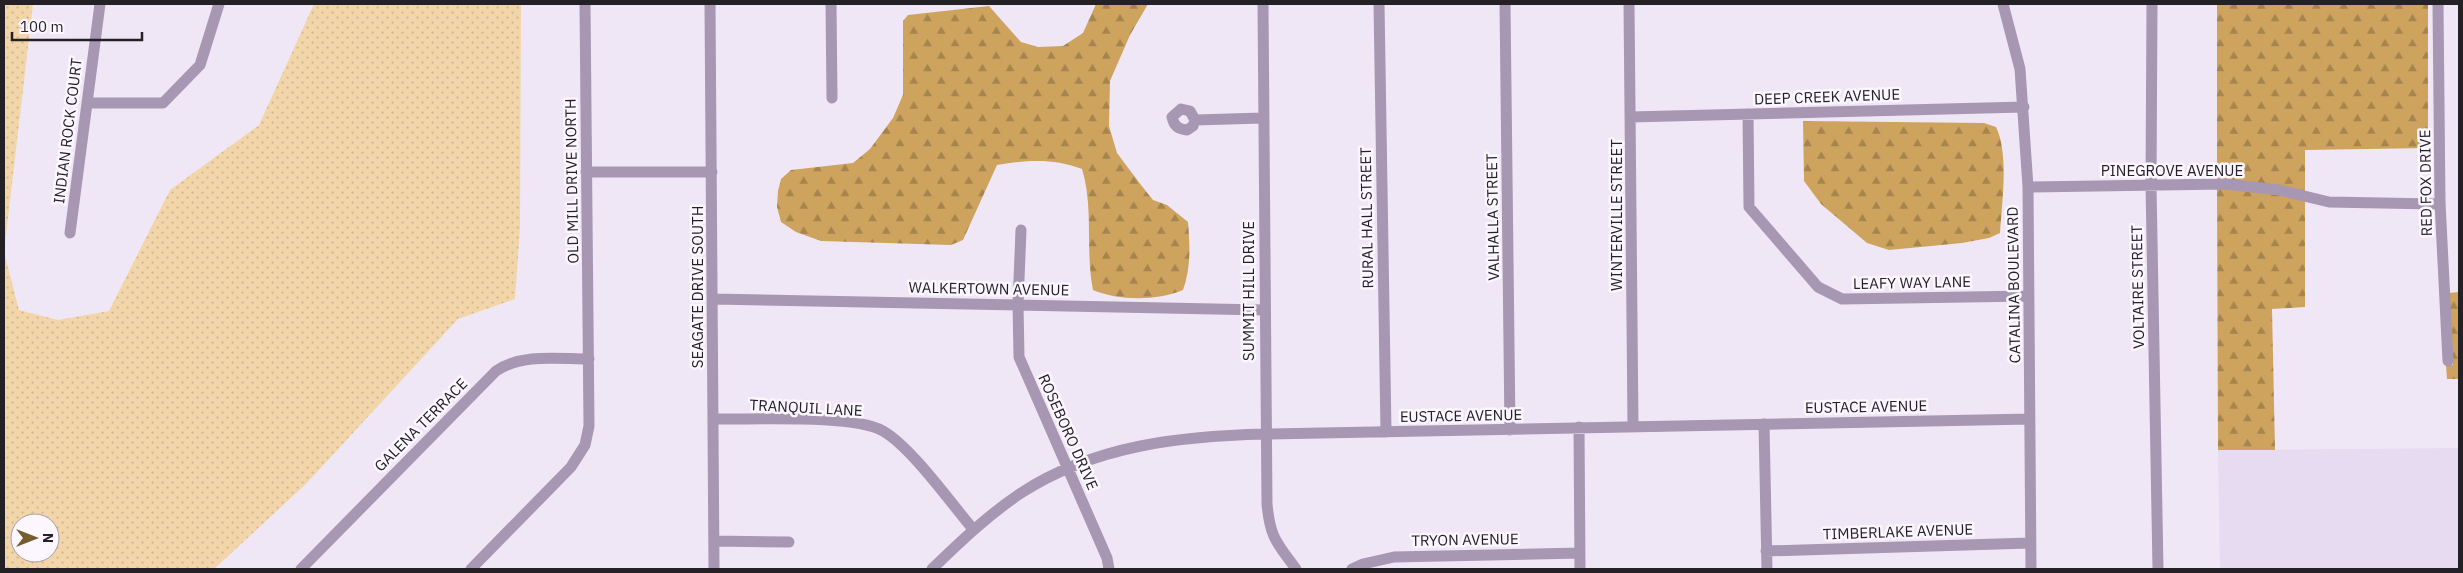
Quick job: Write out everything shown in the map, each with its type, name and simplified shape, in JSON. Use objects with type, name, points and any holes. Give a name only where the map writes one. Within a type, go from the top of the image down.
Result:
[{"type":"street","name":"INDIAN ROCK COURT","points":[[70,233],[100,4]]},
{"type":"street","points":[[87,103],[163,103],[200,65],[219,4]]},
{"type":"street","name":"OLD MILL DRIVE NORTH","points":[[471,569],[579,457],[585,445],[589,426],[585,4]]},
{"type":"street","name":"SEAGATE DRIVE SOUTH","points":[[710,4],[714,299],[714,569]]},
{"type":"street","points":[[830,4],[832,98]]},
{"type":"street","name":"SUMMIT HILL DRIVE","points":[[1263,4],[1264,310],[1269,528],[1276,543],[1296,569]]},
{"type":"street","name":"RURAL HALL STREET","points":[[1379,4],[1386,432]]},
{"type":"street","name":"VALHALLA STREET","points":[[1505,4],[1510,430]]},
{"type":"street","name":"WINTERVILLE STREET","points":[[1629,4],[1634,426]]},
{"type":"street","name":"CATALINA BOULEVARD","points":[[2003,4],[2014,42],[2024,107],[2028,187],[2031,569]]},
{"type":"street","name":"VOLTAIRE STREET","points":[[2152,4],[2151,185],[2158,569]]},
{"type":"street","name":"RED FOX DRIVE","points":[[2438,4],[2440,202],[2448,361]]},
{"type":"street","name":"DEEP CREEK AVENUE","points":[[1631,117],[2024,107]]},
{"type":"street","name":"LEAFY WAY LANE","points":[[1748,114],[1749,208],[1818,287],[1842,299],[2028,296]]},
{"type":"street","points":[[1195,120],[1263,118]]},
{"type":"street","points":[[586,172],[712,172]]},
{"type":"street","name":"PINEGROVE AVENUE","points":[[2028,187],[2225,184],[2279,190],[2329,202],[2434,204]]},
{"type":"street","name":"ROSEBORO DRIVE","points":[[1021,230],[1018,304],[1019,357],[1107,558],[1109,569]]},
{"type":"street","name":"WALKERTOWN AVENUE","points":[[714,299],[1264,310]]},
{"type":"street","name":"GALENA TERRACE","points":[[301,569],[496,371],[511,363],[526,359],[589,359]]},
{"type":"street","name":"TRANQUIL LANE","points":[[713,419],[842,421],[866,425],[883,431],[901,445],[973,529]]},
{"type":"street","name":"EUSTACE AVENUE","points":[[932,569],[973,529],[1022,493],[1068,468],[1156,442],[1208,436],[1266,434],[2030,419]]},
{"type":"street","points":[[1764,424],[1766,569]]},
{"type":"street","points":[[1578,428],[1580,569]]},
{"type":"street","points":[[714,541],[789,542]]},
{"type":"street","name":"TIMBERLAKE AVENUE","points":[[1766,551],[2030,543]]},
{"type":"street","name":"TRYON AVENUE","points":[[1352,569],[1363,564],[1394,557],[1580,553]]},
{"type":"shaded area","points":[[4,4],[33,4],[4,252]]},
{"type":"shaded area","points":[[314,4],[521,4],[520,228],[515,299],[458,319],[306,484],[214,569],[4,569],[4,252],[19,310],[58,320],[109,311],[170,190],[259,125]]},
{"type":"shaded area","points":[[2459,448],[2459,569],[2220,569],[2218,450]]},
{"type":"green space","points":[[1096,4],[1148,4],[1130,35],[1110,81],[1109,126],[1117,153],[1153,200],[1167,205],[1188,222],[1189,257],[1183,290],[1173,294],[1150,298],[1126,298],[1103,294],[1093,290],[1086,184],[1082,169],[1061,163],[1030,161],[997,165],[963,240],[951,245],[821,241],[796,232],[781,222],[777,207],[781,179],[791,170],[853,163],[870,149],[893,118],[903,95],[903,21],[908,15],[989,6],[1021,42],[1038,47],[1063,46],[1083,33]]},
{"type":"green space","points":[[2217,4],[2428,4],[2428,148],[2305,150],[2305,192],[2217,179]]},
{"type":"green space","points":[[1803,121],[1984,123],[1996,127],[2000,138],[2004,164],[2000,233],[1989,238],[1962,243],[1889,250],[1867,243],[1821,204],[1804,181]]},
{"type":"green space","points":[[2217,188],[2278,194],[2305,201],[2305,307],[2272,309],[2275,450],[2218,450]]},
{"type":"green space","points":[[2459,292],[2459,379],[2447,379],[2446,365],[2453,365],[2449,293]]}]
